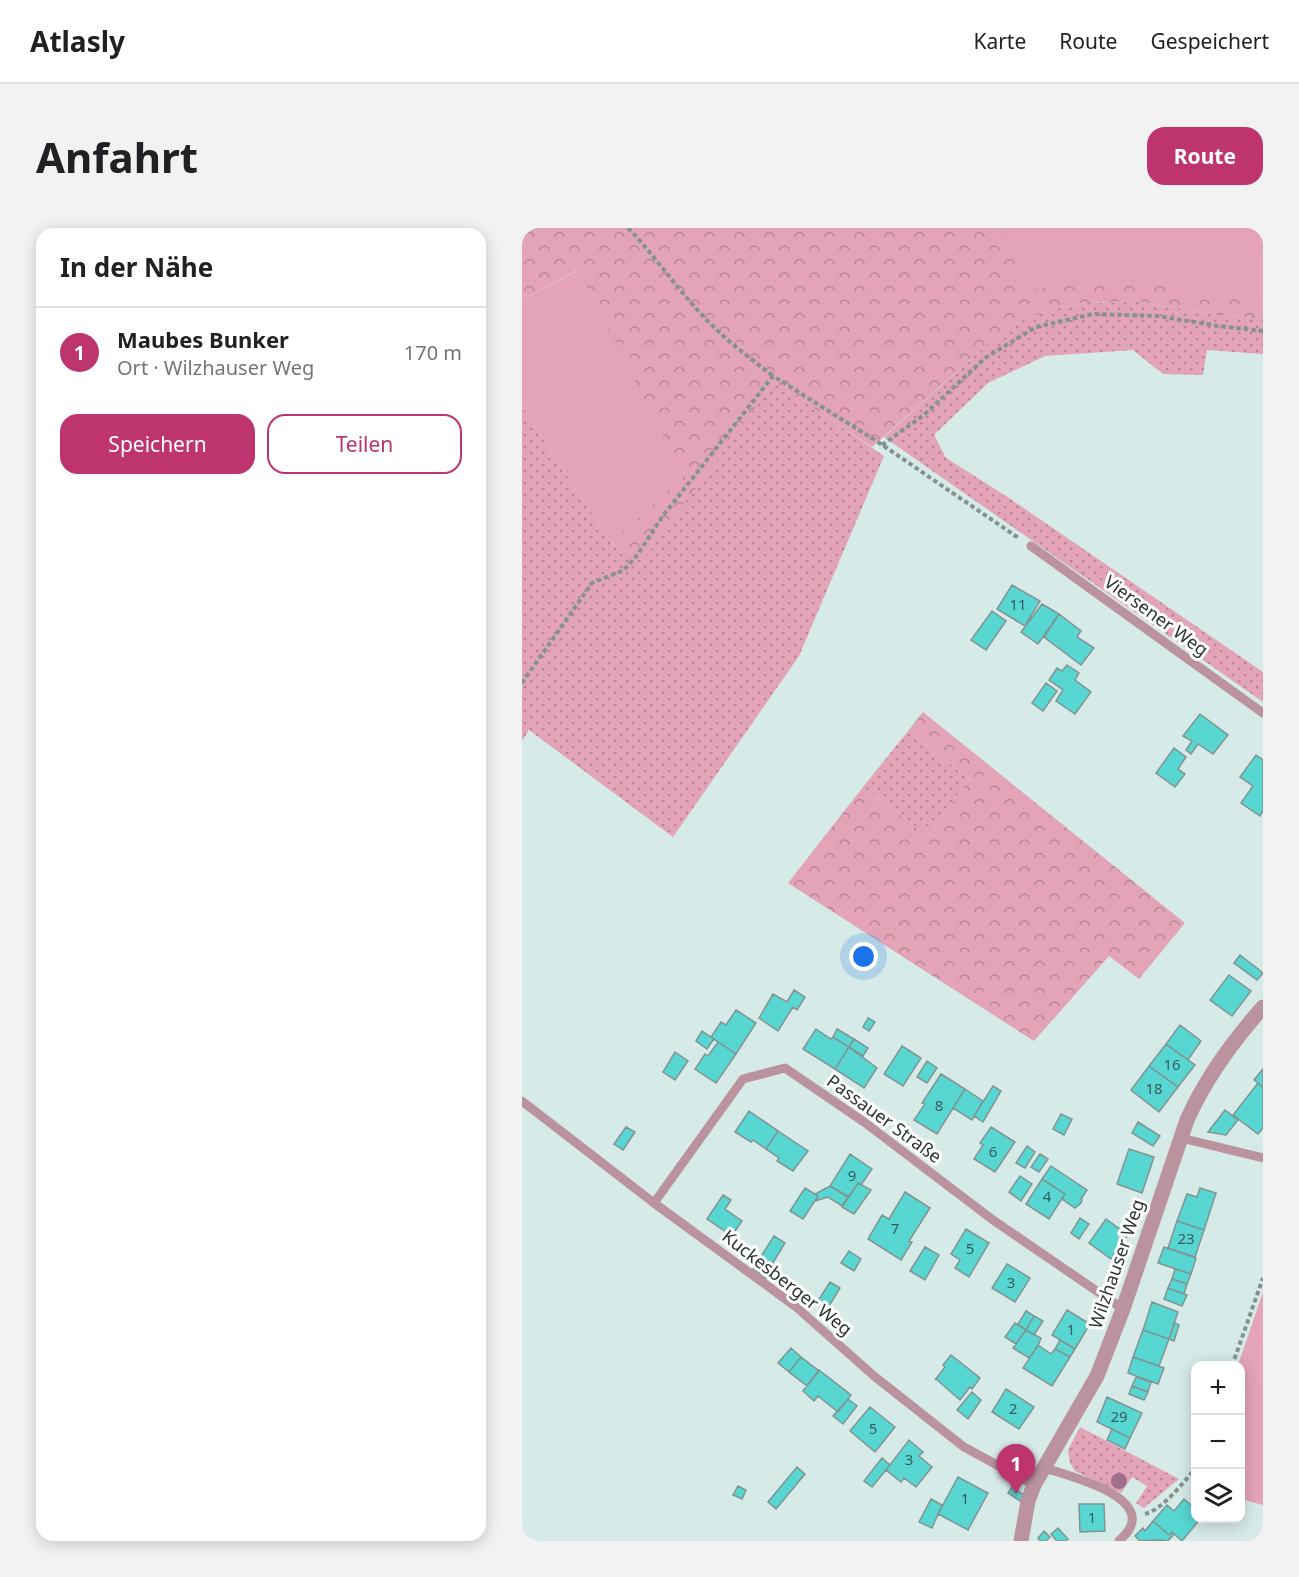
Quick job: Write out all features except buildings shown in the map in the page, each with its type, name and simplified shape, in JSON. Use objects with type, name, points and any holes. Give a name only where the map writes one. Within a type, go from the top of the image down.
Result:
[{"type":"street","name":"Wilzhauser Weg","points":[[1021,1541],[1028,1501],[1034,1485],[1097,1376],[1123,1309],[1187,1120],[1198,1096],[1220,1061],[1263,1007]]},
{"type":"lane","name":"Viersener Weg","points":[[1030,546],[1263,713]]},
{"type":"lane","name":"Passauer Straße","points":[[654,1203],[743,1079],[785,1068],[864,1122],[1000,1226],[1123,1309]]},
{"type":"lane","name":"Kuckesberger Weg","points":[[522,1101],[654,1203],[795,1306],[874,1376],[964,1447],[1034,1485]]},
{"type":"lane","points":[[1181,1138],[1263,1158]]},
{"type":"lane","points":[[1045,1468],[1099,1486],[1123,1501],[1129,1507],[1132,1523],[1119,1541]]},
{"type":"path","points":[[628,228],[716,329],[773,376],[882,445],[1030,546]]},
{"type":"path","points":[[882,445],[924,415],[986,358],[1036,327],[1093,314],[1157,316],[1263,331]]},
{"type":"path","points":[[522,683],[592,583],[624,570],[638,554],[662,518],[773,376]]},
{"type":"path","points":[[1233,1361],[1263,1278]]},
{"type":"path","points":[[1132,1515],[1152,1512],[1195,1469]]},
{"type":"green space","points":[[522,228],[1263,228],[1263,319],[1218,315],[1138,302],[1084,303],[1049,310],[1016,323],[988,344],[872,447],[774,382],[642,561],[611,543],[683,476],[577,270],[522,300]]},
{"type":"green space","points":[[1002,228],[1263,228],[1263,304],[1142,283],[1098,279],[1063,283],[1025,292]]},
{"type":"green space","points":[[578,270],[684,476],[611,543],[522,406],[522,300]]},
{"type":"green space","points":[[1138,302],[1218,315],[1263,319],[1263,354],[1207,350],[1203,375],[1163,374],[1133,350],[1045,356],[988,383],[934,435],[946,458],[1006,496],[1263,672],[1263,702],[884,437],[988,344],[1016,323],[1049,310],[1084,303]]},
{"type":"green space","points":[[774,381],[884,456],[799,656],[673,837],[529,730],[522,741],[522,406],[611,543],[641,560]]},
{"type":"green space","points":[[923,712],[1185,923],[1139,979],[1109,956],[1034,1041],[788,883],[863,787],[928,836],[969,779],[908,731]]},
{"type":"green space","points":[[908,731],[969,779],[928,836],[863,787]]},
{"type":"green space","points":[[1263,1292],[1263,1505],[1245,1500],[1245,1361],[1239,1361]]},
{"type":"green space","points":[[1080,1427],[1179,1479],[1144,1508],[1136,1503],[1147,1486],[1132,1477],[1121,1493],[1075,1471],[1070,1463],[1068,1450]]},
{"type":"place","name":"Maubes Bunker","points":[[1016,1494]]}]
